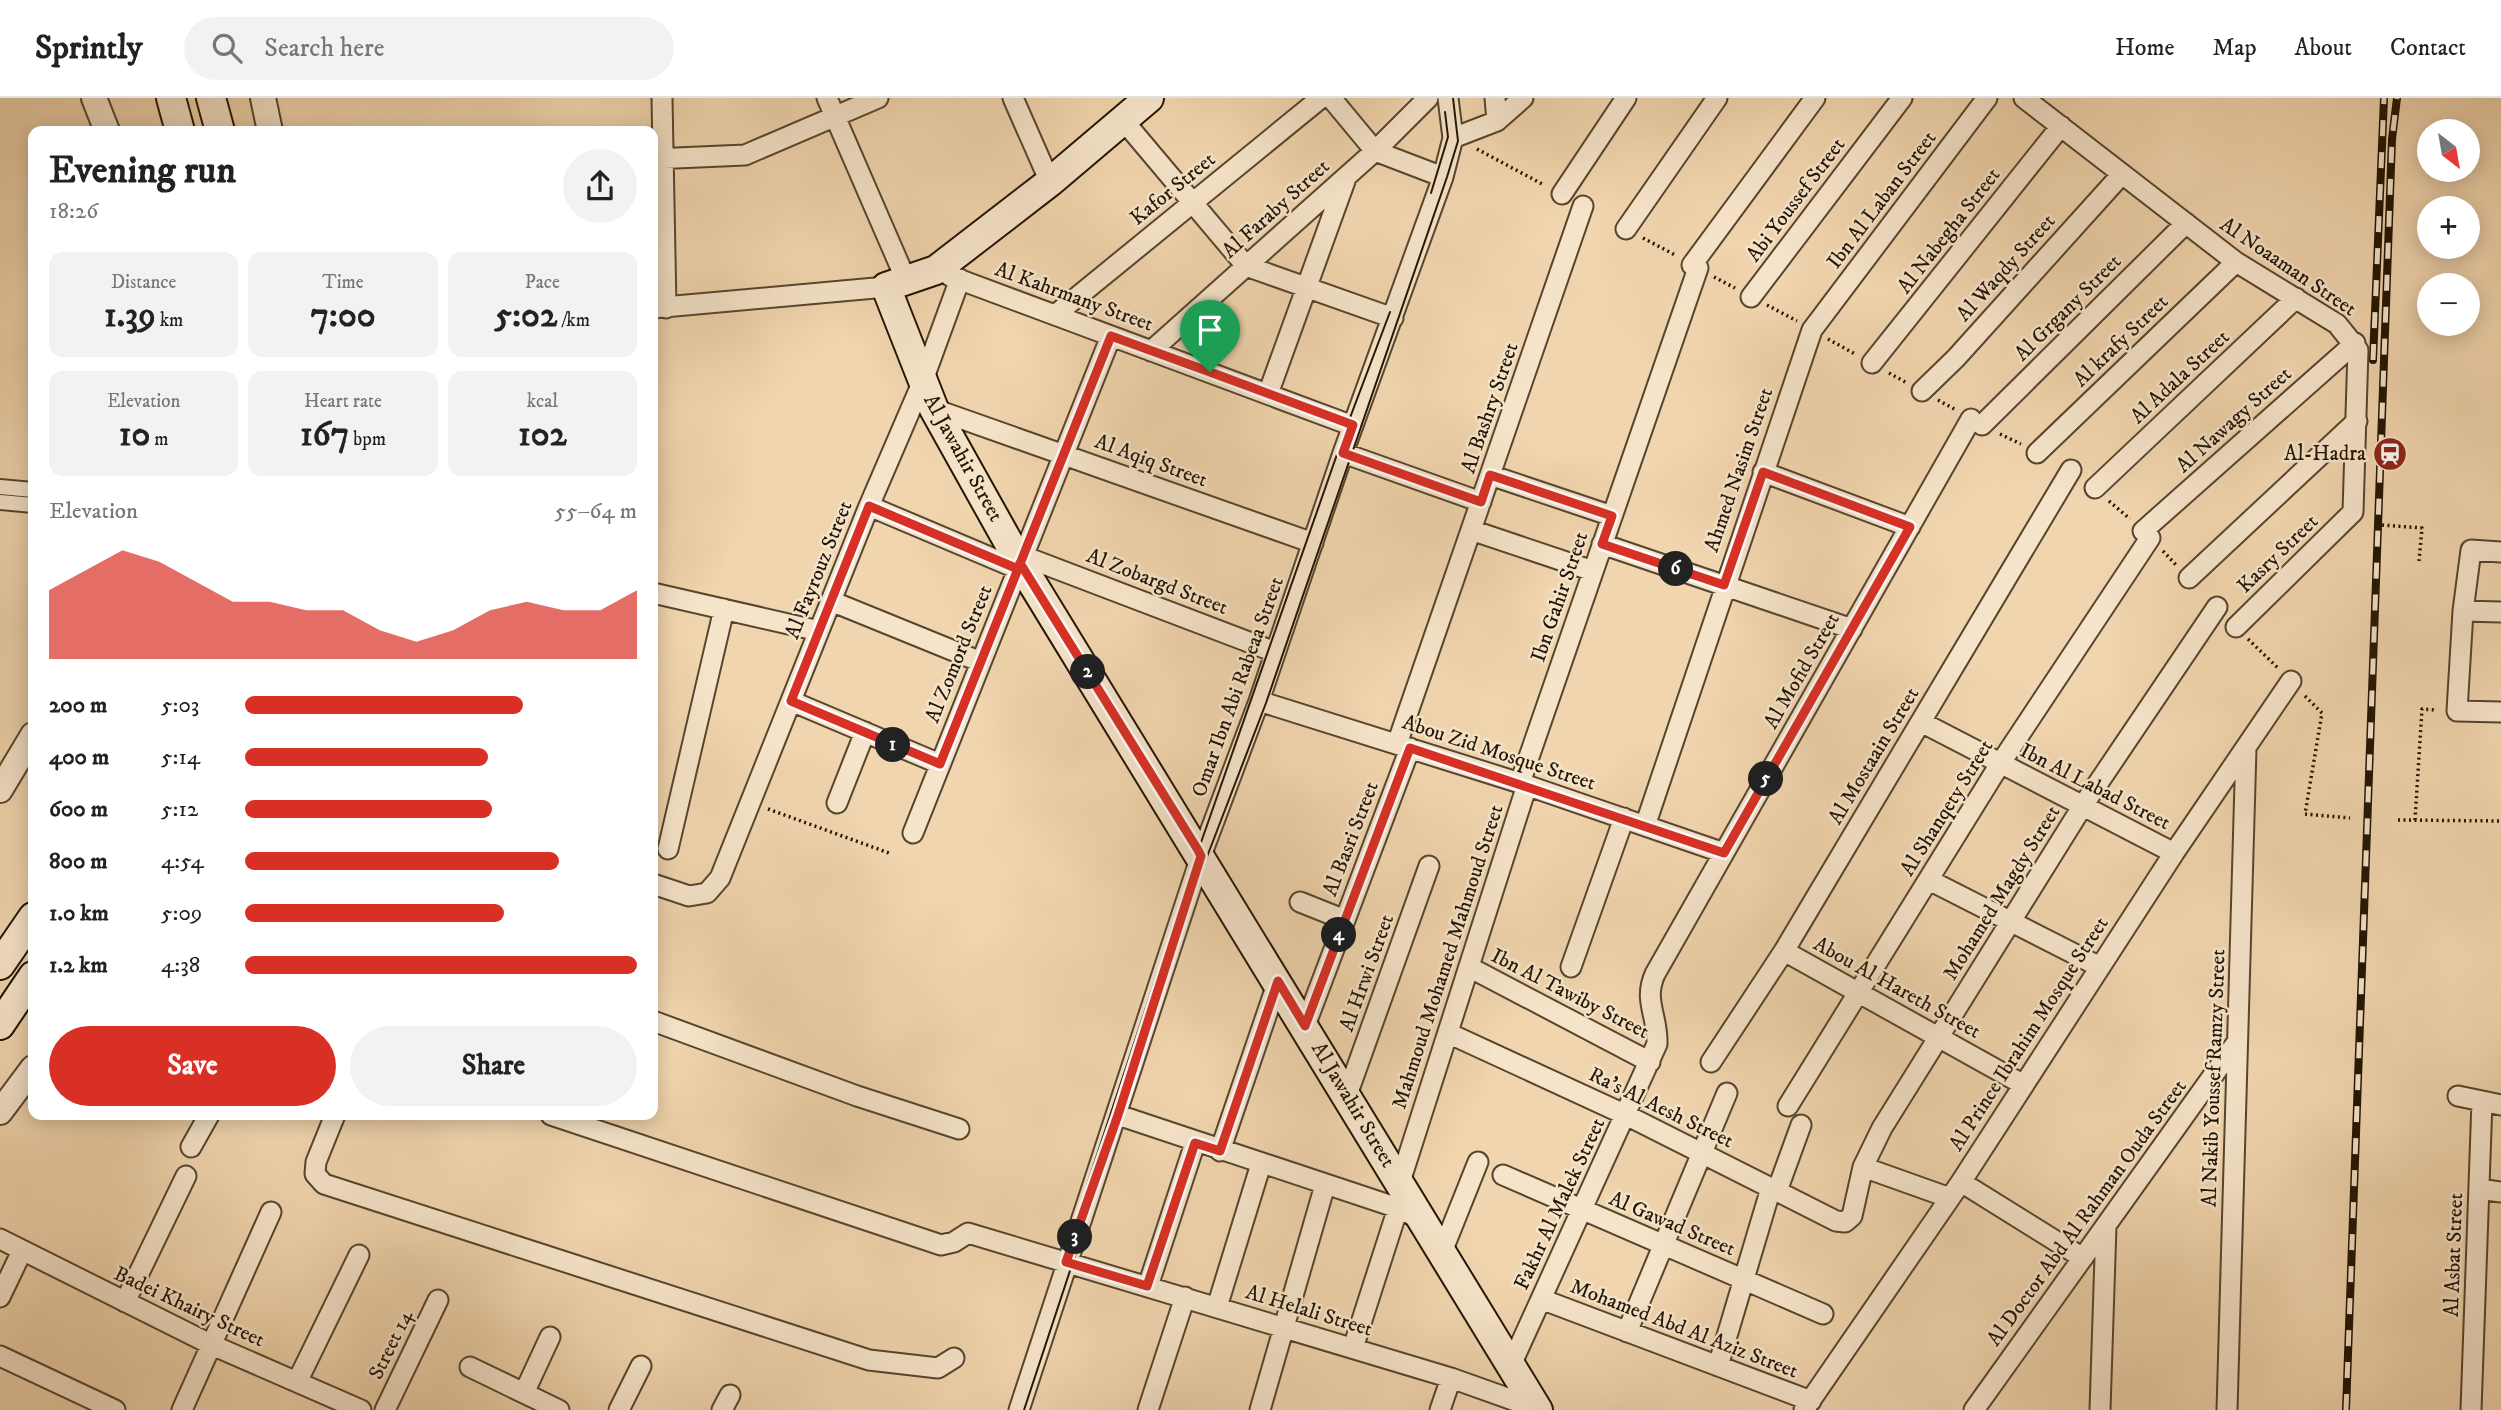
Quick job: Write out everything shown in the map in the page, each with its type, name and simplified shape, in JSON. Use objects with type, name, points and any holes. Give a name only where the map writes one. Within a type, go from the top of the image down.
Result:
[{"type":"main road","points":[[171,98],[179,126]]},
{"type":"main road","points":[[211,98],[219,126]]},
{"type":"main road","points":[[896,283],[948,275],[1050,182],[1149,98]]},
{"type":"main road","name":"Al Jawahir Street","points":[[896,283],[922,383],[1020,563],[1347,1095],[1407,1204],[1442,1252],[1539,1410]]},
{"type":"main road","points":[[0,965],[28,924]]},
{"type":"main road","points":[[0,1025],[28,983]]},
{"type":"street","points":[[94,98],[105,126]]},
{"type":"street","points":[[264,98],[269,126]]},
{"type":"street","points":[[662,98],[658,158],[659,308],[896,283],[827,98]]},
{"type":"street","points":[[658,158],[745,155],[878,98]]},
{"type":"street","points":[[1013,98],[1050,182]]},
{"type":"street","name":"Kafor Street","points":[[1055,315],[1321,98]]},
{"type":"street","points":[[1331,98],[1374,151],[1443,177]]},
{"type":"street","name":"Al Faraby Street","points":[[1151,351],[1346,177],[1428,98]]},
{"type":"street","name":"Omar Ibn Abi Rabeaa Street","points":[[1019,1410],[1063,1261],[1118,1115],[1201,856],[1259,701],[1343,453],[1443,177],[1453,138],[1448,98]]},
{"type":"street","points":[[1494,98],[1497,121]]},
{"type":"street","points":[[1453,138],[1497,121],[1523,98]]},
{"type":"street","points":[[1562,194],[1626,98]]},
{"type":"street","points":[[1626,229],[1717,98]]},
{"type":"street","name":"Ibn Gahir Street","points":[[1523,784],[1695,266],[1815,98]]},
{"type":"street","name":"Abi Youssef Street","points":[[1751,297],[1902,98]]},
{"type":"street","name":"Ibn Al Laban Street","points":[[1812,330],[1987,98]]},
{"type":"street","name":"Al Noaaman Street","points":[[2025,98],[2236,262],[2337,324],[2355,343],[2358,350],[2357,421],[2352,515]]},
{"type":"street","points":[[1124,120],[1246,266],[1393,318]]},
{"type":"street","name":"Al Nabegha Street","points":[[1872,363],[2061,126]]},
{"type":"street","name":"Al Waqdy Street","points":[[1922,391],[1956,358],[2122,174]]},
{"type":"street","points":[[1268,394],[1346,177]]},
{"type":"street","name":"Al Bashry Street","points":[[1404,746],[1471,530],[1583,206]]},
{"type":"street","name":"Al Grgany Street","points":[[1977,422],[2186,223]]},
{"type":"street","name":"Al krafy Street","points":[[2037,453],[2236,262]]},
{"type":"street","name":"Al Kahrmany Street","points":[[948,275],[1353,425]]},
{"type":"street","name":"Al Fayrouz Street","points":[[658,886],[689,896],[707,893],[720,878],[869,506],[922,383],[948,275]]},
{"type":"street","name":"Al Adala Street","points":[[2095,488],[2296,298]]},
{"type":"street","name":"Ahmed Nasim Street","points":[[1645,825],[1812,330]]},
{"type":"street","name":"Al Zomord Street","points":[[913,833],[1111,336]]},
{"type":"street","name":"Al Nawagy Street","points":[[2147,535],[2355,343]]},
{"type":"street","name":"Al Aqiq Street","points":[[934,409],[1313,543]]},
{"type":"street","points":[[2189,578],[2357,421]]},
{"type":"street","name":"Al Mofid Street","points":[[1650,1062],[1657,1044],[1658,1026],[1648,991],[1910,527],[1977,422]]},
{"type":"street","points":[[1343,453],[1481,502]]},
{"type":"street","name":"Al Mostaain Street","points":[[1711,1062],[1784,951],[2071,470]]},
{"type":"street","points":[[1763,472],[1910,527]]},
{"type":"street","points":[[1490,475],[1612,516]]},
{"type":"street","points":[[0,487],[28,490]]},
{"type":"street","points":[[0,502],[28,505]]},
{"type":"street","name":"Al Zobargd Street","points":[[869,506],[1020,563],[1275,652]]},
{"type":"street","name":"Kasry Street","points":[[2236,627],[2352,515]]},
{"type":"street","points":[[1471,530],[1593,571]]},
{"type":"street","name":"Al Shanqety Street","points":[[1788,1106],[2000,764],[2147,535]]},
{"type":"street","points":[[1602,544],[1852,629]]},
{"type":"street","points":[[2501,552],[2471,550],[2463,611],[2457,711],[2501,712]]},
{"type":"street","points":[[658,594],[819,631]]},
{"type":"street","points":[[831,601],[981,662]]},
{"type":"street","name":"Mohamed Magdy Street","points":[[1852,1216],[1863,1167],[1882,1128],[2082,807],[2217,607]]},
{"type":"street","points":[[668,849],[724,609]]},
{"type":"street","points":[[2463,611],[2501,612]]},
{"type":"street","name":"Al Prince Ibrahim Mosque Street","points":[[1807,1405],[1955,1190],[2174,852],[2291,681]]},
{"type":"street","points":[[791,701],[940,764]]},
{"type":"street","name":"Abou Zid Mosque Street","points":[[1259,701],[1523,784],[1724,853]]},
{"type":"street","name":"Ibn Al Labad Street","points":[[1921,722],[2174,852]]},
{"type":"street","points":[[836,803],[864,733]]},
{"type":"street","points":[[0,790],[28,743]]},
{"type":"street","name":"Al Basri Street","points":[[1305,1026],[1345,920],[1404,746]]},
{"type":"street","name":"Al Nakib Youssef Ramzy Street","points":[[2227,1410],[2246,747]]},
{"type":"street","name":"Mahmoud Mohamed Mahmoud Street","points":[[1353,1348],[1407,1204],[1448,1033],[1523,784]]},
{"type":"street","points":[[1572,967],[1623,818]]},
{"type":"street","name":"Al Hrwi Street","points":[[1347,1095],[1429,866]]},
{"type":"street","points":[[1929,880],[2099,967]]},
{"type":"street","points":[[1300,902],[1345,920]]},
{"type":"street","name":"Abou Al Hareth Street","points":[[1784,951],[2024,1084]]},
{"type":"street","name":"Ibn Al Tawiby Street","points":[[1469,967],[1650,1062]]},
{"type":"street","points":[[1220,1151],[1278,981]]},
{"type":"street","points":[[658,1023],[857,1096],[959,1129]]},
{"type":"street","name":"Ra's Al Aesh Street","points":[[1448,1033],[1626,1115],[1836,1221],[1845,1222],[1852,1216]]},
{"type":"street","name":"Al Doctor Abd Al Rahman Ouda Street","points":[[1974,1410],[2237,1042]]},
{"type":"street","name":"Fakhr Al Malek Street","points":[[1511,1365],[1650,1062]]},
{"type":"street","points":[[0,1112],[28,1075]]},
{"type":"street","points":[[1626,1332],[1727,1093]]},
{"type":"street","points":[[2458,1096],[2492,1103]]},
{"type":"street","name":"Al Asbat Street","points":[[2471,1410],[2479,1189],[2492,1103]]},
{"type":"street","points":[[1118,1115],[1325,1185],[1407,1204]]},
{"type":"street","points":[[191,1147],[206,1120]]},
{"type":"street","points":[[333,1120],[316,1162],[315,1174],[324,1184],[869,1360],[938,1368],[954,1358]]},
{"type":"street","name":"Al Helali Street","points":[[566,1120],[941,1245],[954,1242],[968,1233],[1451,1378],[1539,1410]]},
{"type":"street","points":[[1718,1366],[1743,1279],[1774,1190],[1801,1125]]},
{"type":"street","points":[[1147,1286],[1195,1143]]},
{"type":"street","points":[[1442,1252],[1478,1162]]},
{"type":"street","points":[[1217,1307],[1261,1164]]},
{"type":"street","points":[[1863,1167],[1955,1190],[2083,1258]]},
{"type":"street","name":"Al Gawad Street","points":[[1503,1175],[1823,1314]]},
{"type":"street","points":[[125,1302],[186,1176]]},
{"type":"street","points":[[1260,1410],[1325,1185]]},
{"type":"street","points":[[2479,1189],[2501,1192]]},
{"type":"street","points":[[182,1410],[271,1212]]},
{"type":"street","points":[[2100,1410],[2106,1225]]},
{"type":"street","name":"Badei Khairy Street","points":[[0,1239],[212,1345],[361,1410]]},
{"type":"street","points":[[0,1297],[22,1251]]},
{"type":"street","points":[[298,1382],[359,1255]]},
{"type":"street","points":[[1148,1410],[1185,1297]]},
{"type":"street","name":"Mohamed Abd Al Aziz Street","points":[[1541,1299],[1718,1366],[1807,1405]]},
{"type":"street","name":"Street 14","points":[[384,1410],[438,1300]]},
{"type":"street","points":[[524,1393],[550,1337]]},
{"type":"street","points":[[0,1356],[116,1410]]},
{"type":"street","points":[[618,1410],[641,1366]]},
{"type":"street","points":[[470,1367],[559,1410]]},
{"type":"street","points":[[1440,1410],[1451,1378]]},
{"type":"path","points":[[2382,525],[2422,528],[2419,561]]},
{"type":"path","points":[[2415,820],[2422,709],[2457,711]]},
{"type":"path","points":[[2322,713],[2305,814],[2350,818]]},
{"type":"path","points":[[750,803],[889,853]]},
{"type":"path","points":[[2398,820],[2501,821]]},
{"type":"tram line","points":[[1024,1410],[1205,862],[1266,703],[1447,177],[1458,141],[1453,98]]},
{"type":"tram line","points":[[1431,193],[1448,137],[1445,112]]},
{"type":"tram line","points":[[1087,1185],[1198,851],[1348,423],[1390,312]]},
{"type":"railway","points":[[2373,360],[2384,98]]},
{"type":"railway","points":[[2346,1410],[2392,139],[2397,98]]},
{"type":"place","name":"Al-Hadra","points":[[2390,454]]},
{"type":"route","points":[[1210,372],[1111,336],[1018,569],[960,713],[940,764],[791,701],[869,506],[1018,569],[1020,563],[1198,850],[1201,856],[1118,1115],[1066,1262],[1147,1286],[1195,1143],[1220,1151],[1278,981],[1305,1026],[1410,748],[1724,853],[1910,527],[1763,472],[1724,585],[1602,544],[1612,516],[1490,475],[1481,502],[1343,453],[1353,425],[1210,372]]}]
